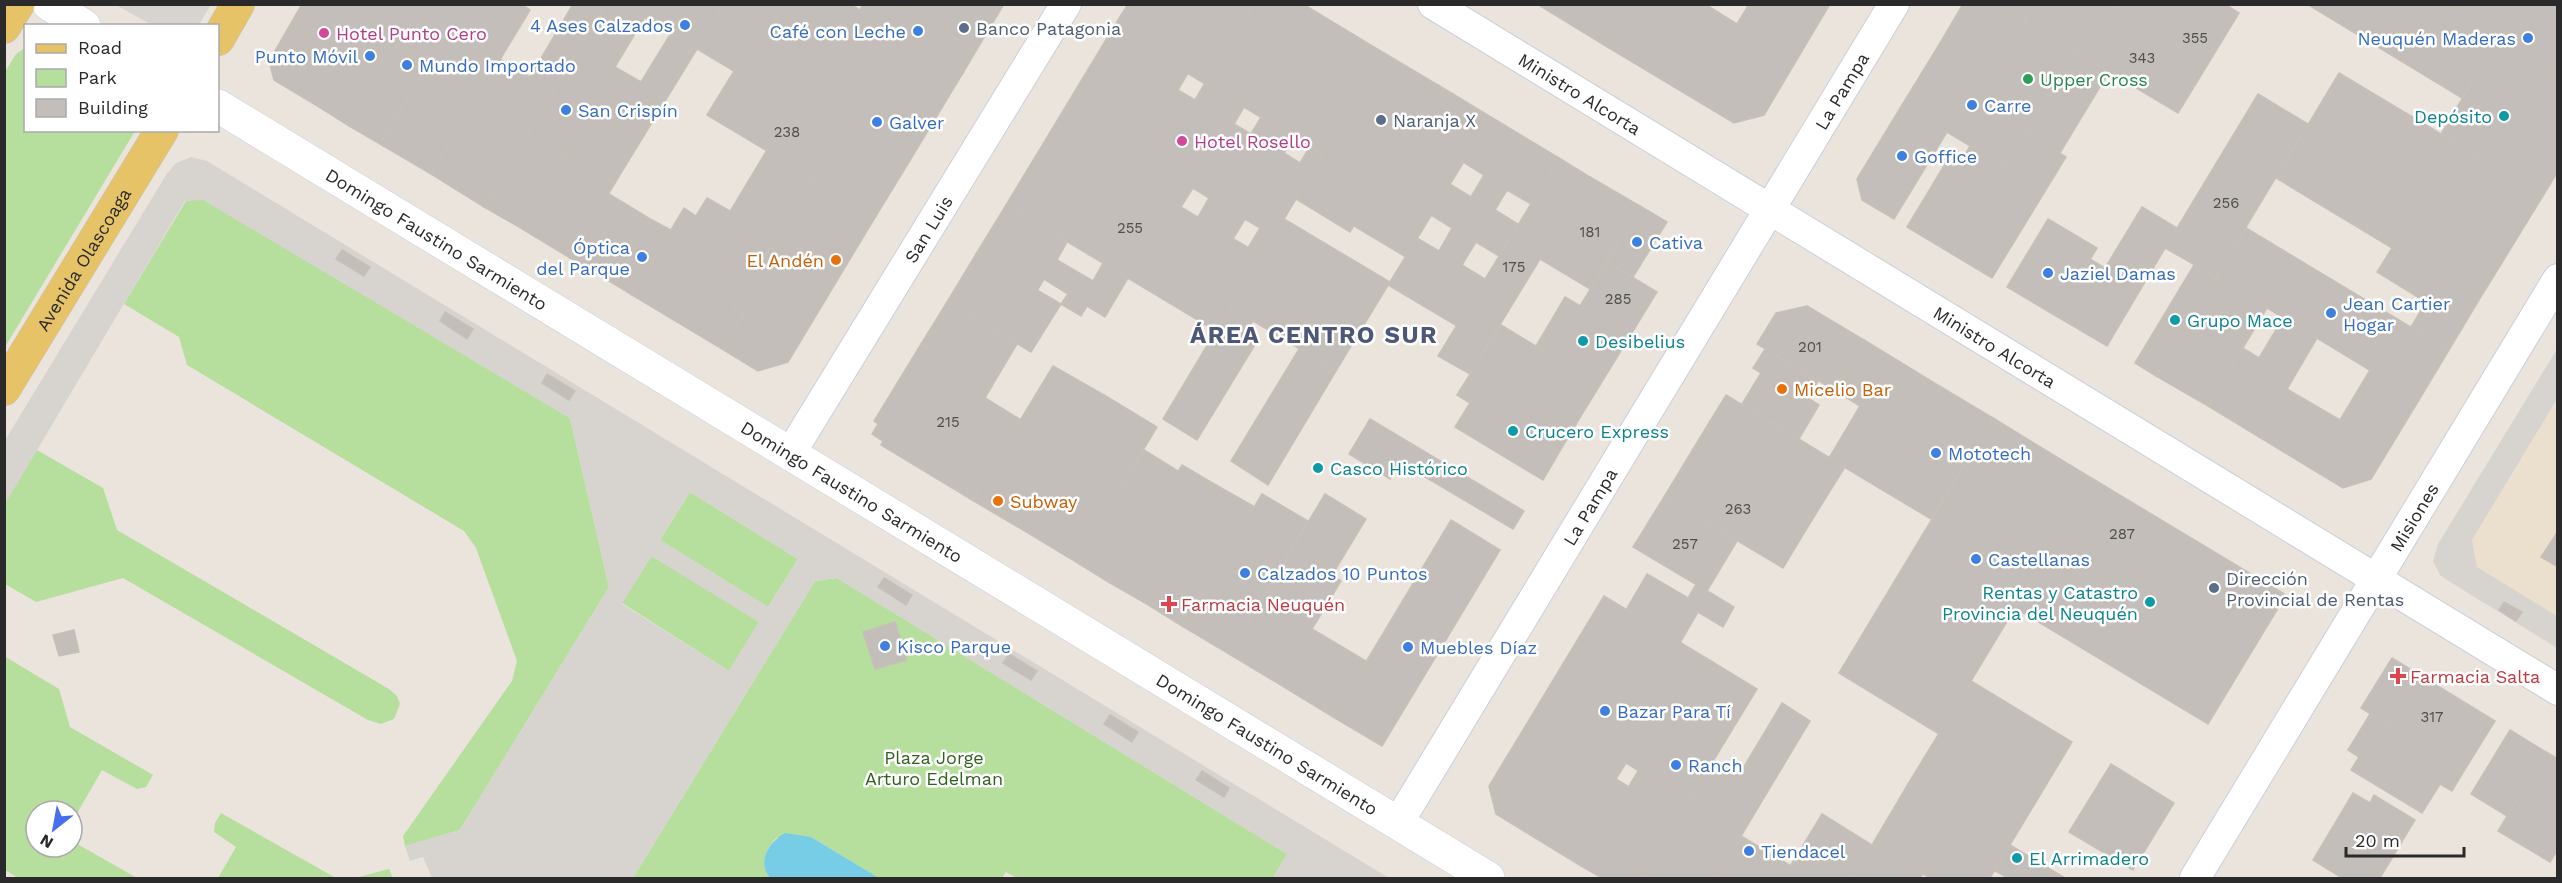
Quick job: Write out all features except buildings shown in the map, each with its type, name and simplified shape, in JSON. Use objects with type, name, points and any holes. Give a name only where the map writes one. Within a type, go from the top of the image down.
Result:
[{"type":"main road","points":[[4,27],[18,4]]},
{"type":"main road","points":[[49,4],[81,24]]},
{"type":"main road","points":[[219,37],[238,4]]},
{"type":"main road","name":"Domingo Faustino Sarmiento","points":[[219,107],[1488,879]]},
{"type":"main road","name":"Avenida Olascoaga","points":[[4,389],[161,132]]},
{"type":"street","name":"San Luis","points":[[790,454],[1066,4]]},
{"type":"street","name":"Ministro Alcorta","points":[[1433,4],[2558,690]]},
{"type":"street","name":"La Pampa","points":[[1398,823],[1894,4]]},
{"type":"street","name":"Misiones","points":[[2195,879],[2558,279]]},
{"type":"shaded area","points":[[116,5],[211,5],[199,24],[150,24]]},
{"type":"shaded area","points":[[191,157],[207,161],[1389,878],[1273,878],[1287,854],[837,578],[815,581],[633,878],[432,878],[423,857],[410,861],[405,846],[460,830],[609,587],[570,418],[203,200],[185,201],[5,504],[4,442],[166,175],[176,163]],"holes":[[[445,313],[473,329],[468,338],[440,322]],[[548,374],[574,391],[570,399],[542,383]],[[690,492],[798,559],[768,607],[660,540]],[[651,556],[759,622],[729,671],[622,604]],[[1009,654],[1036,671],[1004,663]],[[1110,716],[1131,741],[1105,725]],[[1202,771],[1229,788],[1224,797],[1196,781]]]},
{"type":"shaded area","points":[[2557,349],[2557,399],[2472,540],[2477,567],[2557,616],[2557,648],[2440,575],[2433,561],[2438,544]],"holes":[[[2504,602],[2521,612],[2517,621],[2499,610]]]},
{"type":"shaded area","points":[[2557,399],[2557,616],[2477,567],[2472,540]]},
{"type":"green space","points":[[24,49],[24,132],[134,132],[5,347],[5,72],[16,54]]},
{"type":"green space","points":[[203,199],[570,418],[609,587],[460,830],[405,846],[403,836],[512,681],[517,661],[476,548],[464,531],[187,365],[179,337],[124,304],[186,201]]},
{"type":"green space","points":[[37,450],[103,488],[117,530],[389,689],[397,696],[400,704],[394,719],[381,724],[368,720],[123,578],[36,602],[5,584],[4,504]]},
{"type":"green space","points":[[690,492],[798,559],[768,607],[660,540]]},
{"type":"green space","points":[[652,555],[759,622],[729,671],[622,603]]},
{"type":"green space","name":"Plaza Jorge Arturo Edelman","points":[[837,578],[1287,854],[1273,878],[1017,878],[1006,872],[1002,878],[879,878],[811,837],[776,838],[769,847],[764,863],[766,873],[770,878],[633,878],[815,581]],"holes":[[[895,622],[907,659],[875,669],[863,632]]]},
{"type":"green space","points":[[4,656],[59,689],[70,727],[153,775],[146,787],[137,789],[102,770],[84,801],[84,799],[24,799],[24,859],[84,859],[84,848],[137,878],[18,878],[5,870]]},
{"type":"green space","points":[[221,813],[336,878],[218,878],[236,847],[214,832],[215,823]]},
{"type":"green space","points":[[389,869],[393,878],[355,878]]},
{"type":"water","points":[[785,833],[811,837],[879,878],[770,878],[764,865],[766,853]]},
{"type":"place","name":"4 Ases Calzados","points":[[685,25]]},
{"type":"place","name":"Banco Patagonia","points":[[964,28]]},
{"type":"place","name":"Café con Leche","points":[[918,31]]},
{"type":"place","name":"Hotel Punto Cero","points":[[324,33]]},
{"type":"place","name":"Neuquén Maderas","points":[[2528,38]]},
{"type":"place","name":"Punto Móvil","points":[[370,56]]},
{"type":"place","name":"Mundo Importado","points":[[407,65]]},
{"type":"place","name":"Upper Cross","points":[[2028,79]]},
{"type":"place","name":"Carre","points":[[1972,105]]},
{"type":"place","name":"San Crispín","points":[[566,110]]},
{"type":"place","name":"Depósito","points":[[2504,116]]},
{"type":"place","name":"Naranja X","points":[[1381,120]]},
{"type":"place","name":"Galver","points":[[877,122]]},
{"type":"place","name":"Hotel Rosello","points":[[1182,141]]},
{"type":"place","name":"Goffice","points":[[1902,156]]},
{"type":"place","name":"Cativa","points":[[1637,242]]},
{"type":"place","name":"Óptica del Parque","points":[[642,257]]},
{"type":"place","name":"El Andén","points":[[836,260]]},
{"type":"place","name":"Jaziel Damas","points":[[2048,273]]},
{"type":"place","name":"Jean Cartier Hogar","points":[[2331,313]]},
{"type":"place","name":"Grupo Mace","points":[[2175,320]]},
{"type":"place","name":"Desibelius","points":[[1583,341]]},
{"type":"place","name":"Micelio Bar","points":[[1782,389]]},
{"type":"place","name":"Crucero Express","points":[[1513,431]]},
{"type":"place","name":"Mototech","points":[[1936,453]]},
{"type":"place","name":"Casco Histórico","points":[[1318,468]]},
{"type":"place","name":"Subway","points":[[998,501]]},
{"type":"place","name":"Castellanas","points":[[1976,559]]},
{"type":"place","name":"Calzados 10 Puntos","points":[[1245,573]]},
{"type":"place","name":"Dirección Provincial de Rentas","points":[[2214,588]]},
{"type":"place","name":"Rentas y Catastro Provincia del Neuquén","points":[[2150,602]]},
{"type":"place","name":"Farmacia Neuquén","points":[[1169,604]]},
{"type":"place","name":"Kisco Parque","points":[[885,646]]},
{"type":"place","name":"Muebles Díaz","points":[[1408,647]]},
{"type":"place","name":"Farmacia Salta","points":[[2398,676]]},
{"type":"place","name":"Bazar Para Tí","points":[[1605,711]]},
{"type":"place","name":"Ranch","points":[[1676,765]]},
{"type":"place","name":"Tiendacel","points":[[1749,851]]},
{"type":"place","name":"El Arrimadero","points":[[2017,858]]},
{"type":"district","name":"ÁREA CENTRO SUR","points":[[1314,335]]}]
